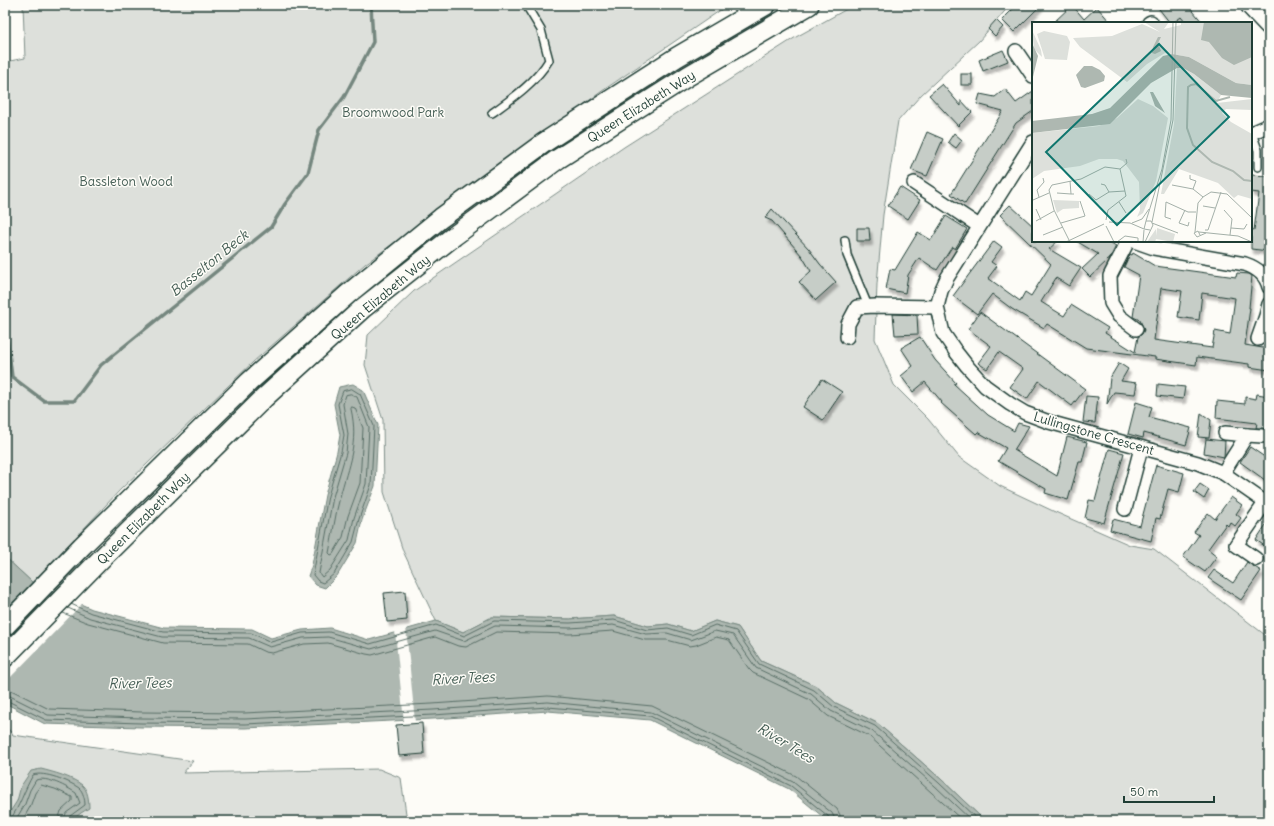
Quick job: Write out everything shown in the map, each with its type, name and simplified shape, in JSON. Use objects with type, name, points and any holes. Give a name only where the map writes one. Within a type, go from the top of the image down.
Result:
[{"type":"street","name":"Queen Elizabeth Way","points":[[5,626],[82,546],[249,382],[348,294],[441,218],[545,142],[677,57],[766,5]]},
{"type":"street","name":"Queen Elizabeth Way","points":[[5,657],[98,562],[264,398],[369,303],[454,236],[558,159],[688,76],[809,5]]},
{"type":"street","points":[[1250,5],[1269,25]]},
{"type":"street","points":[[1016,50],[1032,74]]},
{"type":"street","points":[[1252,133],[1269,125]]},
{"type":"street","name":"Lullingstone Crescent","points":[[1031,150],[979,226],[947,278],[941,291],[937,307],[943,333],[967,366],[985,386],[1025,413],[1049,422],[1198,463],[1223,473],[1267,504]]},
{"type":"street","points":[[914,183],[979,226]]},
{"type":"street","points":[[1127,242],[1110,276],[1111,303],[1119,316],[1136,330]]},
{"type":"street","points":[[1137,242],[1154,248],[1245,264],[1254,267],[1267,279],[1269,287]]},
{"type":"street","points":[[847,337],[848,324],[856,307],[937,307]]},
{"type":"street","points":[[1258,339],[1268,312]]},
{"type":"street","points":[[1225,433],[1262,436]]},
{"type":"street","points":[[1223,473],[1247,435]]},
{"type":"street","points":[[1125,509],[1141,448]]},
{"type":"street","points":[[1256,559],[1236,545],[1267,504]]},
{"type":"lane","points":[[492,113],[527,85],[542,70],[548,60],[541,30],[526,5]]},
{"type":"lane","points":[[1252,133],[1258,150],[1258,167]]},
{"type":"lane","points":[[845,240],[847,255],[868,306]]},
{"type":"green space","name":"Broomwood Park","points":[[23,5],[728,5],[605,89],[365,264],[253,362],[120,490],[33,583],[5,557],[5,62],[25,58]]},
{"type":"green space","points":[[854,5],[1010,5],[979,41],[921,95],[898,121],[883,215],[877,284],[875,339],[894,385],[928,419],[959,457],[1000,486],[1130,545],[1154,549],[1269,638],[1269,821],[985,821],[942,780],[877,723],[836,703],[816,686],[761,661],[738,627],[715,621],[691,631],[668,624],[648,626],[614,616],[569,619],[492,617],[463,632],[436,621],[403,551],[384,492],[383,420],[365,365],[368,335],[414,291],[624,147],[796,37]]},
{"type":"green space","points":[[5,725],[13,735],[193,761],[183,773],[379,769],[401,778],[407,821],[5,821]]},
{"type":"water","points":[[353,384],[363,390],[378,425],[375,486],[362,520],[357,543],[337,576],[325,588],[316,585],[308,576],[312,565],[325,495],[337,452],[340,435],[334,404],[339,387]]},
{"type":"water","name":"River Tees","points":[[5,557],[33,583],[92,609],[164,628],[252,629],[271,638],[302,630],[330,628],[369,640],[436,621],[463,632],[492,617],[569,619],[614,616],[648,626],[668,624],[691,631],[715,621],[738,627],[761,661],[816,686],[836,703],[877,723],[942,780],[985,821],[828,821],[789,789],[650,720],[548,711],[433,719],[245,728],[45,724],[5,703]]},
{"type":"water","points":[[41,769],[68,777],[82,785],[87,793],[89,808],[71,821],[6,821],[17,801],[21,786],[31,771]]},
{"type":"pier","points":[[35,581],[83,603],[5,683],[5,612]]},
{"type":"pier","points":[[406,628],[415,722],[404,722],[395,631]]},
{"type":"building","points":[[1017,5],[1041,5],[1014,32],[1002,20]]},
{"type":"building","points":[[1072,5],[1084,19],[1097,7],[1110,22],[1054,22]]},
{"type":"building","points":[[1156,5],[1188,5],[1202,22],[1185,22],[1181,17],[1174,22],[1169,22]]},
{"type":"building","points":[[996,20],[1003,27],[995,36],[988,29]]},
{"type":"building","points":[[1003,50],[1008,61],[983,71],[979,60]]},
{"type":"building","points":[[961,74],[972,74],[972,85],[961,85]]},
{"type":"building","points":[[942,84],[961,106],[961,100],[972,112],[958,126],[929,95]]},
{"type":"building","points":[[1005,89],[1016,103],[1032,92],[1032,112],[1016,123],[965,204],[951,194],[1003,111],[977,104],[980,94],[995,97]]},
{"type":"building","points":[[927,132],[943,139],[927,176],[911,170]]},
{"type":"building","points":[[954,133],[962,140],[956,148],[948,142]]},
{"type":"building","points":[[1252,175],[1269,176],[1267,207],[1269,207],[1269,251],[1251,249],[1252,229],[1254,230],[1259,193],[1252,192]]},
{"type":"building","points":[[900,187],[920,200],[908,219],[888,206]]},
{"type":"building","points":[[1010,205],[1032,225],[1032,242],[1057,242],[1049,249],[1081,268],[1069,286],[1056,278],[1041,302],[1064,316],[1071,305],[1108,328],[1105,333],[1135,352],[1138,337],[1144,330],[1140,320],[1133,317],[1139,275],[1124,267],[1130,254],[1132,255],[1133,253],[1155,266],[1236,277],[1237,273],[1249,274],[1252,276],[1250,308],[1245,345],[1269,349],[1269,370],[1249,367],[1249,364],[1197,357],[1196,365],[1155,359],[1155,357],[1086,348],[1047,324],[1044,328],[1012,309],[992,294],[977,314],[953,296],[994,241],[1002,247],[991,262],[997,266],[988,278],[1020,301],[1025,292],[1031,296],[1051,264],[1000,215]],"holes":[[[1161,288],[1182,291],[1178,317],[1199,320],[1202,293],[1235,298],[1230,334],[1215,331],[1212,348],[1154,340]]]},
{"type":"building","points":[[772,209],[809,249],[836,282],[816,300],[799,282],[811,271],[802,256],[772,221],[765,218]]},
{"type":"building","points":[[946,216],[967,229],[955,249],[952,247],[937,270],[919,258],[908,275],[905,293],[886,289],[890,269],[895,270],[918,232],[931,240]]},
{"type":"building","points":[[857,228],[869,228],[870,241],[857,241]]},
{"type":"building","points":[[1078,242],[1110,242],[1116,246],[1109,260],[1090,277],[1082,269],[1098,254]]},
{"type":"building","points":[[980,312],[1085,389],[1072,406],[1039,381],[1027,399],[1010,387],[1023,369],[999,352],[987,369],[978,363],[991,346],[968,329]]},
{"type":"building","points":[[893,314],[917,315],[918,334],[895,335]]},
{"type":"building","points":[[920,337],[935,360],[956,383],[954,384],[988,415],[1014,431],[1018,423],[1029,426],[1014,450],[1057,476],[1067,437],[1087,442],[1082,462],[1079,462],[1068,500],[1045,493],[1046,489],[998,461],[1006,448],[978,432],[976,434],[941,403],[942,402],[925,382],[913,392],[901,376],[913,366],[901,348]]},
{"type":"building","points":[[1119,363],[1128,369],[1121,381],[1137,383],[1135,394],[1114,392],[1107,404],[1110,378]]},
{"type":"building","points":[[822,379],[842,392],[823,420],[803,407]]},
{"type":"building","points":[[1158,384],[1185,387],[1183,399],[1157,396]]},
{"type":"building","points":[[1257,394],[1269,396],[1269,431],[1263,428],[1256,428],[1257,423],[1216,418],[1217,401],[1245,404],[1245,397],[1256,399]]},
{"type":"building","points":[[1086,396],[1098,397],[1095,423],[1083,422]]},
{"type":"building","points":[[1136,402],[1152,407],[1149,417],[1191,428],[1186,445],[1144,433],[1143,438],[1128,434]]},
{"type":"building","points":[[1201,413],[1211,420],[1209,438],[1198,437]]},
{"type":"building","points":[[1206,439],[1225,441],[1224,457],[1204,453]]},
{"type":"building","points":[[1250,447],[1269,460],[1269,483],[1240,462]]},
{"type":"building","points":[[1109,449],[1124,453],[1104,523],[1085,518],[1089,500],[1095,501]]},
{"type":"building","points":[[1156,465],[1184,473],[1179,492],[1168,489],[1160,519],[1156,518],[1151,541],[1110,530],[1113,519],[1140,526]]},
{"type":"building","points":[[1200,484],[1209,490],[1204,499],[1194,492]]},
{"type":"building","points":[[1231,497],[1242,505],[1236,514],[1241,518],[1235,526],[1230,522],[1228,526],[1226,524],[1208,549],[1217,556],[1205,572],[1183,557],[1199,535],[1194,532],[1208,513],[1215,519]]},
{"type":"building","points":[[1269,520],[1269,549],[1256,540]]},
{"type":"building","points":[[1247,562],[1261,571],[1241,600],[1208,578],[1214,570],[1233,583]]},
{"type":"building","points":[[405,591],[407,620],[387,622],[384,593]]},
{"type":"building","points":[[422,723],[424,754],[399,756],[396,725]]},
{"type":"waterway","name":"Basselton Beck","points":[[5,320],[12,377],[44,401],[74,401],[101,365],[271,227],[285,204],[308,173],[319,130],[344,97],[373,42],[371,5]]},
{"type":"park label","name":"Bassleton Wood","points":[[126,181]]}]
